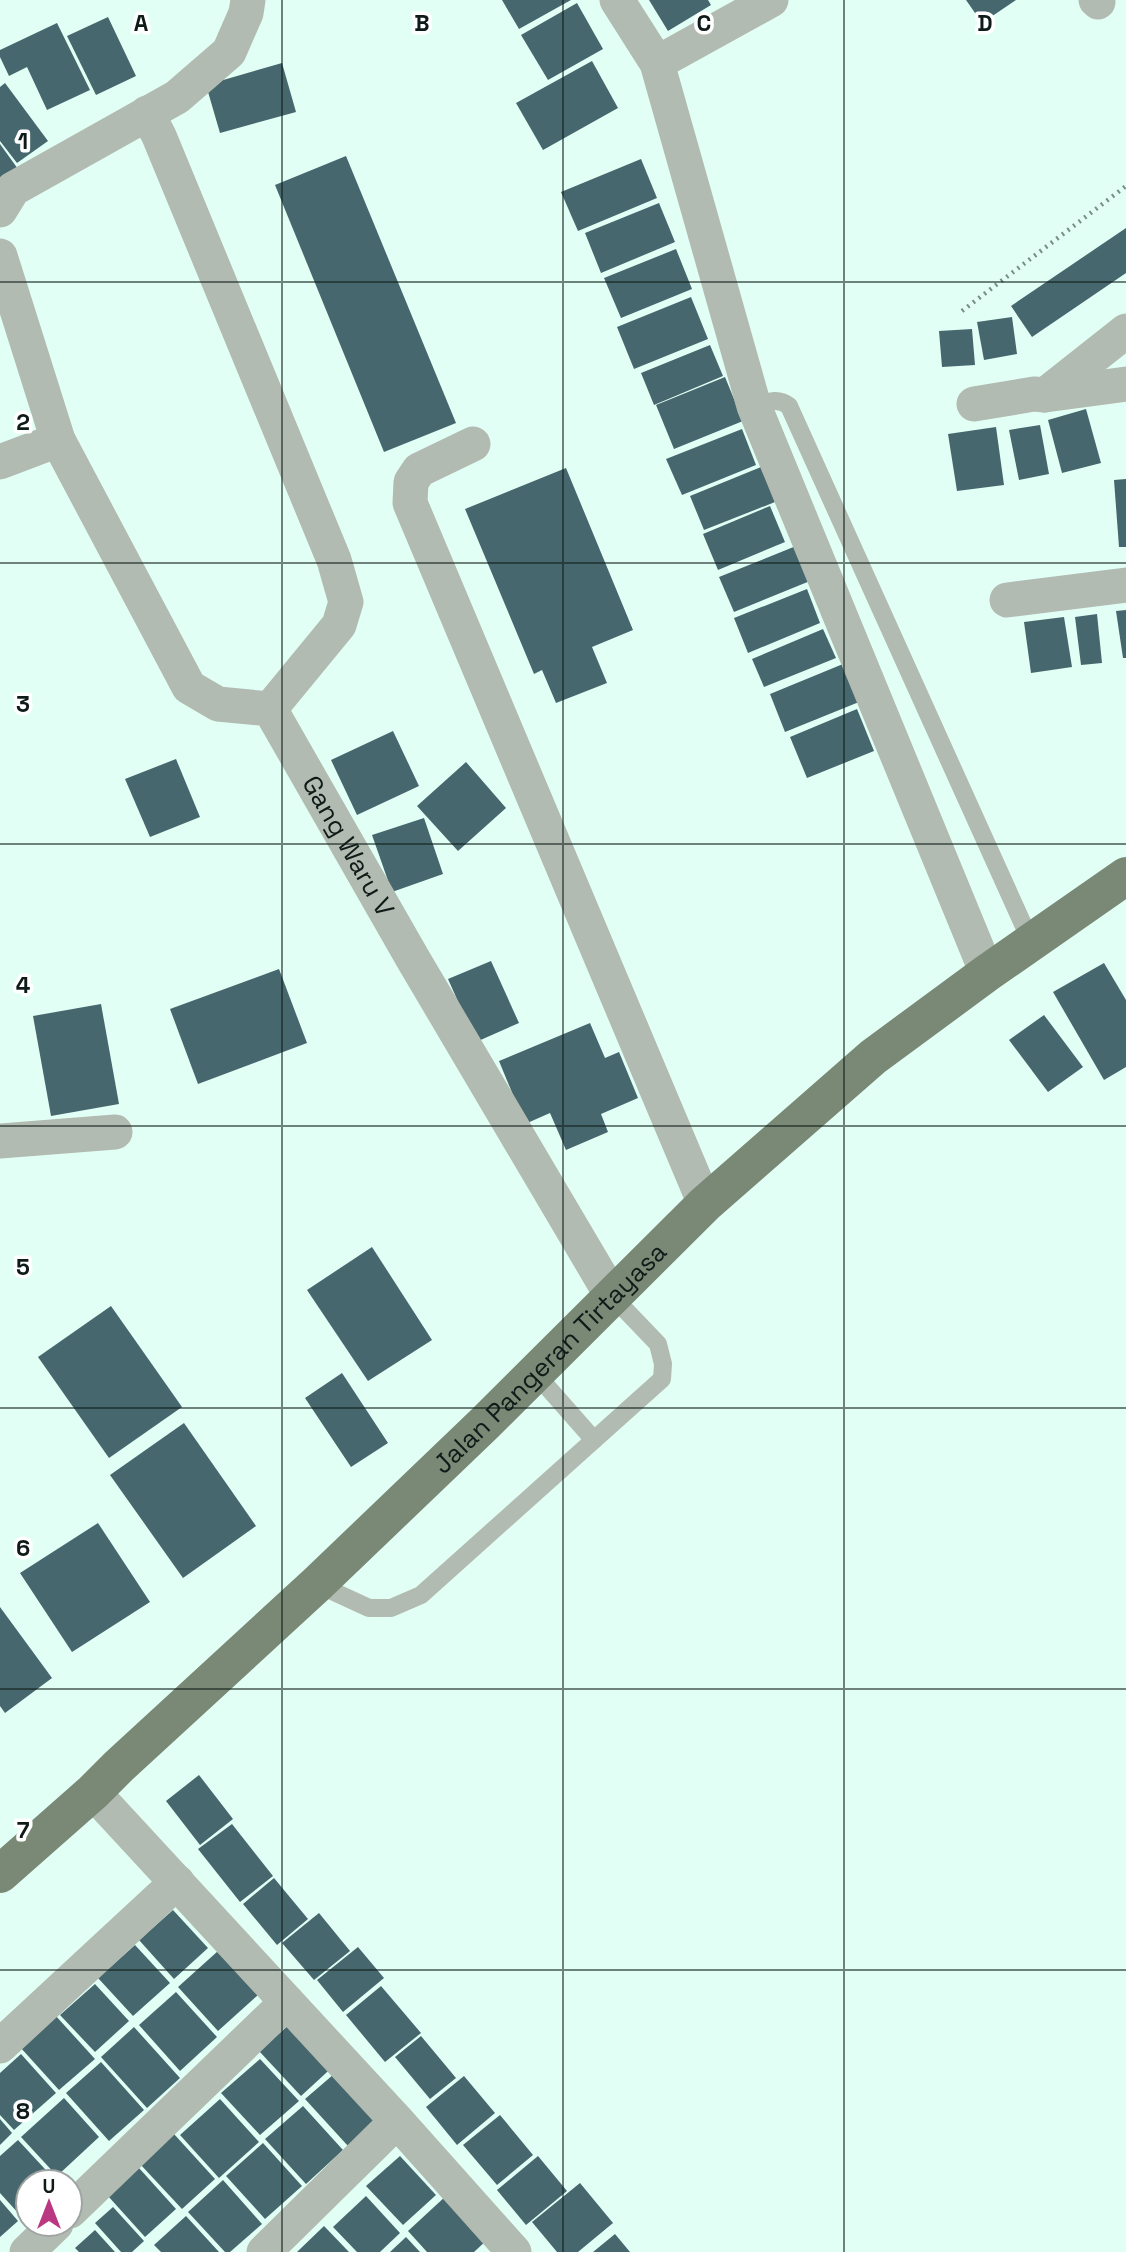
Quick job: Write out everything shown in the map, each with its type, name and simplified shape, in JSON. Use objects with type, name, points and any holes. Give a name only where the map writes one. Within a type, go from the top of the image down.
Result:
[{"type":"main road","name":"Jalan Pangeran Tirtayasa","points":[[0,1874],[93,1792],[317,1584],[705,1204],[873,1057],[986,973],[1126,876]]},
{"type":"street","points":[[0,209],[13,189],[177,97],[229,52],[246,13],[248,0]]},
{"type":"street","points":[[617,0],[657,63],[754,406],[986,973]]},
{"type":"street","points":[[657,63],[771,0]]},
{"type":"street","points":[[0,256],[58,440],[189,687],[218,704],[270,709],[339,625],[346,601],[328,547],[159,136],[147,113]]},
{"type":"street","points":[[1045,395],[1126,331]]},
{"type":"street","points":[[974,404],[1126,384]]},
{"type":"street","points":[[0,462],[58,440]]},
{"type":"street","points":[[473,444],[419,470],[411,482],[410,503],[705,1204]]},
{"type":"street","points":[[1007,600],[1126,585]]},
{"type":"street","name":"Gang Waru V","points":[[270,709],[611,1296]]},
{"type":"street","points":[[0,1141],[115,1132]]},
{"type":"street","points":[[93,1792],[397,2121],[511,2251]]},
{"type":"street","points":[[0,2046],[177,1882]]},
{"type":"street","points":[[84,2198],[287,2002]]},
{"type":"street","points":[[264,2252],[397,2121]]},
{"type":"street","points":[[27,2252],[42,2238]]},
{"type":"lane","points":[[754,406],[775,400],[783,401],[789,406],[1031,942]]},
{"type":"lane","points":[[317,1584],[369,1608],[391,1608],[421,1595],[662,1379],[663,1364],[658,1344],[611,1296]]},
{"type":"lane","points":[[535,1373],[594,1440]]},
{"type":"path","points":[[962,311],[1126,186]]},
{"type":"building","points":[[502,0],[571,0],[519,29]]},
{"type":"building","points":[[649,0],[708,0],[711,5],[668,31]]},
{"type":"building","points":[[966,0],[1016,0],[982,23]]},
{"type":"building","points":[[577,3],[603,49],[548,80],[521,35]]},
{"type":"building","points":[[108,17],[136,76],[96,95],[67,36]]},
{"type":"building","points":[[57,23],[90,90],[47,110],[27,67],[9,76],[0,57],[0,50]]},
{"type":"building","points":[[592,61],[618,108],[543,150],[516,103]]},
{"type":"building","points":[[282,63],[296,112],[220,133],[206,85]]},
{"type":"building","points":[[5,83],[48,141],[17,163],[0,141],[0,87]]},
{"type":"building","points":[[0,144],[18,169],[0,183]]},
{"type":"building","points":[[346,156],[456,423],[384,452],[275,185]]},
{"type":"building","points":[[641,159],[657,198],[578,231],[561,192]]},
{"type":"building","points":[[659,203],[675,242],[601,273],[585,233]]},
{"type":"building","points":[[1126,228],[1126,273],[1032,337],[1011,306]]},
{"type":"building","points":[[676,249],[692,289],[621,318],[604,278]]},
{"type":"building","points":[[691,297],[708,339],[634,369],[617,327]]},
{"type":"building","points":[[1012,317],[1017,354],[984,360],[977,322]]},
{"type":"building","points":[[972,329],[975,365],[942,367],[939,331]]},
{"type":"building","points":[[710,345],[723,376],[654,405],[641,373]]},
{"type":"building","points":[[725,377],[743,421],[674,449],[656,405]]},
{"type":"building","points":[[1086,409],[1101,463],[1062,473],[1048,420]]},
{"type":"building","points":[[1040,425],[1049,474],[1019,480],[1009,430]]},
{"type":"building","points":[[996,427],[1004,485],[957,491],[948,434]]},
{"type":"building","points":[[742,429],[756,465],[682,495],[666,459]]},
{"type":"building","points":[[761,467],[775,502],[704,530],[690,496]]},
{"type":"building","points":[[566,468],[633,630],[592,647],[607,683],[556,703],[542,670],[534,674],[465,509]]},
{"type":"building","points":[[1126,479],[1126,547],[1119,547],[1114,480]]},
{"type":"building","points":[[770,506],[785,542],[718,570],[703,534]]},
{"type":"building","points":[[796,546],[810,581],[734,612],[719,577]]},
{"type":"building","points":[[807,589],[820,623],[748,653],[734,618]]},
{"type":"building","points":[[1126,610],[1126,658],[1123,658],[1116,611]]},
{"type":"building","points":[[1097,614],[1102,663],[1081,665],[1075,617]]},
{"type":"building","points":[[1064,617],[1072,667],[1031,673],[1024,622]]},
{"type":"building","points":[[823,629],[836,658],[764,687],[752,659]]},
{"type":"building","points":[[843,664],[859,702],[785,732],[770,694]]},
{"type":"building","points":[[857,709],[874,751],[807,778],[790,737]]},
{"type":"building","points":[[393,731],[419,786],[357,815],[331,760]]},
{"type":"building","points":[[176,759],[200,817],[150,837],[125,779]]},
{"type":"building","points":[[466,762],[506,808],[458,851],[417,806]]},
{"type":"building","points":[[424,818],[443,874],[392,892],[372,835]]},
{"type":"building","points":[[491,961],[519,1023],[476,1042],[448,979]]},
{"type":"building","points":[[1104,963],[1126,1000],[1126,1067],[1104,1080],[1053,992]]},
{"type":"building","points":[[279,969],[307,1043],[198,1084],[170,1009]]},
{"type":"building","points":[[101,1004],[119,1104],[51,1116],[33,1016]]},
{"type":"building","points":[[1044,1015],[1083,1067],[1048,1092],[1009,1040]]},
{"type":"building","points":[[590,1023],[605,1058],[619,1052],[638,1098],[601,1114],[608,1132],[566,1150],[550,1113],[525,1124],[499,1061]]},
{"type":"building","points":[[372,1247],[432,1340],[368,1381],[307,1290]]},
{"type":"building","points":[[111,1306],[182,1407],[109,1458],[38,1357]]},
{"type":"building","points":[[342,1373],[388,1443],[351,1467],[305,1398]]},
{"type":"building","points":[[184,1423],[256,1526],[183,1578],[110,1475]]},
{"type":"building","points":[[98,1523],[150,1602],[72,1652],[20,1573]]},
{"type":"building","points":[[0,1607],[52,1678],[5,1713],[0,1706]]},
{"type":"building","points":[[199,1775],[233,1819],[200,1845],[166,1801]]},
{"type":"building","points":[[232,1824],[273,1876],[240,1902],[198,1849]]},
{"type":"building","points":[[274,1878],[308,1919],[277,1945],[243,1904]]},
{"type":"building","points":[[173,1910],[208,1948],[174,1979],[139,1940]]},
{"type":"building","points":[[319,1913],[350,1951],[314,1980],[282,1943]]},
{"type":"building","points":[[135,1945],[170,1983],[133,2016],[98,1978]]},
{"type":"building","points":[[358,1947],[384,1978],[343,2012],[317,1980]]},
{"type":"building","points":[[218,1951],[258,1995],[218,2031],[178,1987]]},
{"type":"building","points":[[95,1984],[129,2021],[95,2052],[60,2015]]},
{"type":"building","points":[[381,1986],[421,2033],[385,2062],[346,2015]]},
{"type":"building","points":[[176,1992],[217,2037],[180,2071],[139,2025]]},
{"type":"building","points":[[55,2015],[95,2059],[59,2090],[20,2047]]},
{"type":"building","points":[[297,2018],[338,2062],[301,2096],[259,2051]]},
{"type":"building","points":[[134,2027],[180,2078],[147,2108],[101,2057]]},
{"type":"building","points":[[421,2036],[456,2078],[430,2099],[395,2057]]},
{"type":"building","points":[[21,2054],[56,2093],[14,2130],[0,2115],[0,2073]]},
{"type":"building","points":[[260,2059],[299,2101],[260,2135],[221,2093]]},
{"type":"building","points":[[101,2062],[144,2110],[109,2141],[66,2093]]},
{"type":"building","points":[[341,2068],[384,2115],[348,2146],[305,2099]]},
{"type":"building","points":[[464,2076],[495,2113],[457,2145],[426,2107]]},
{"type":"building","points":[[64,2098],[99,2137],[66,2168],[50,2168],[21,2137]]},
{"type":"building","points":[[220,2099],[259,2142],[219,2178],[180,2135]]},
{"type":"building","points":[[303,2106],[343,2150],[306,2184],[265,2139]]},
{"type":"building","points":[[500,2115],[533,2155],[497,2185],[463,2145]]},
{"type":"building","points":[[0,2119],[12,2133],[0,2145]]},
{"type":"building","points":[[174,2134],[215,2179],[182,2209],[140,2164]]},
{"type":"building","points":[[18,2140],[44,2168],[14,2168],[14,2208],[0,2193],[0,2156]]},
{"type":"building","points":[[263,2143],[302,2186],[265,2219],[226,2176]]},
{"type":"building","points":[[400,2156],[436,2195],[403,2225],[366,2186]]},
{"type":"building","points":[[538,2156],[567,2191],[526,2225],[497,2190]]},
{"type":"building","points":[[139,2168],[176,2209],[145,2237],[108,2196]]},
{"type":"building","points":[[223,2180],[262,2224],[230,2252],[225,2252],[188,2212]]},
{"type":"building","points":[[580,2183],[613,2223],[578,2252],[557,2252],[532,2222]]},
{"type":"building","points":[[447,2195],[488,2239],[474,2252],[427,2252],[408,2231]]},
{"type":"building","points":[[366,2196],[400,2233],[380,2252],[357,2252],[333,2227]]},
{"type":"building","points":[[0,2200],[14,2216],[14,2225],[0,2237]]},
{"type":"building","points":[[113,2207],[144,2241],[132,2252],[121,2252],[95,2223]]},
{"type":"building","points":[[186,2216],[219,2252],[161,2252],[154,2245]]},
{"type":"building","points":[[324,2226],[349,2252],[297,2252]]},
{"type":"building","points":[[95,2230],[115,2252],[79,2252],[75,2248]]},
{"type":"building","points":[[615,2234],[630,2252],[593,2252]]},
{"type":"building","points":[[406,2237],[420,2252],[390,2252]]}]
